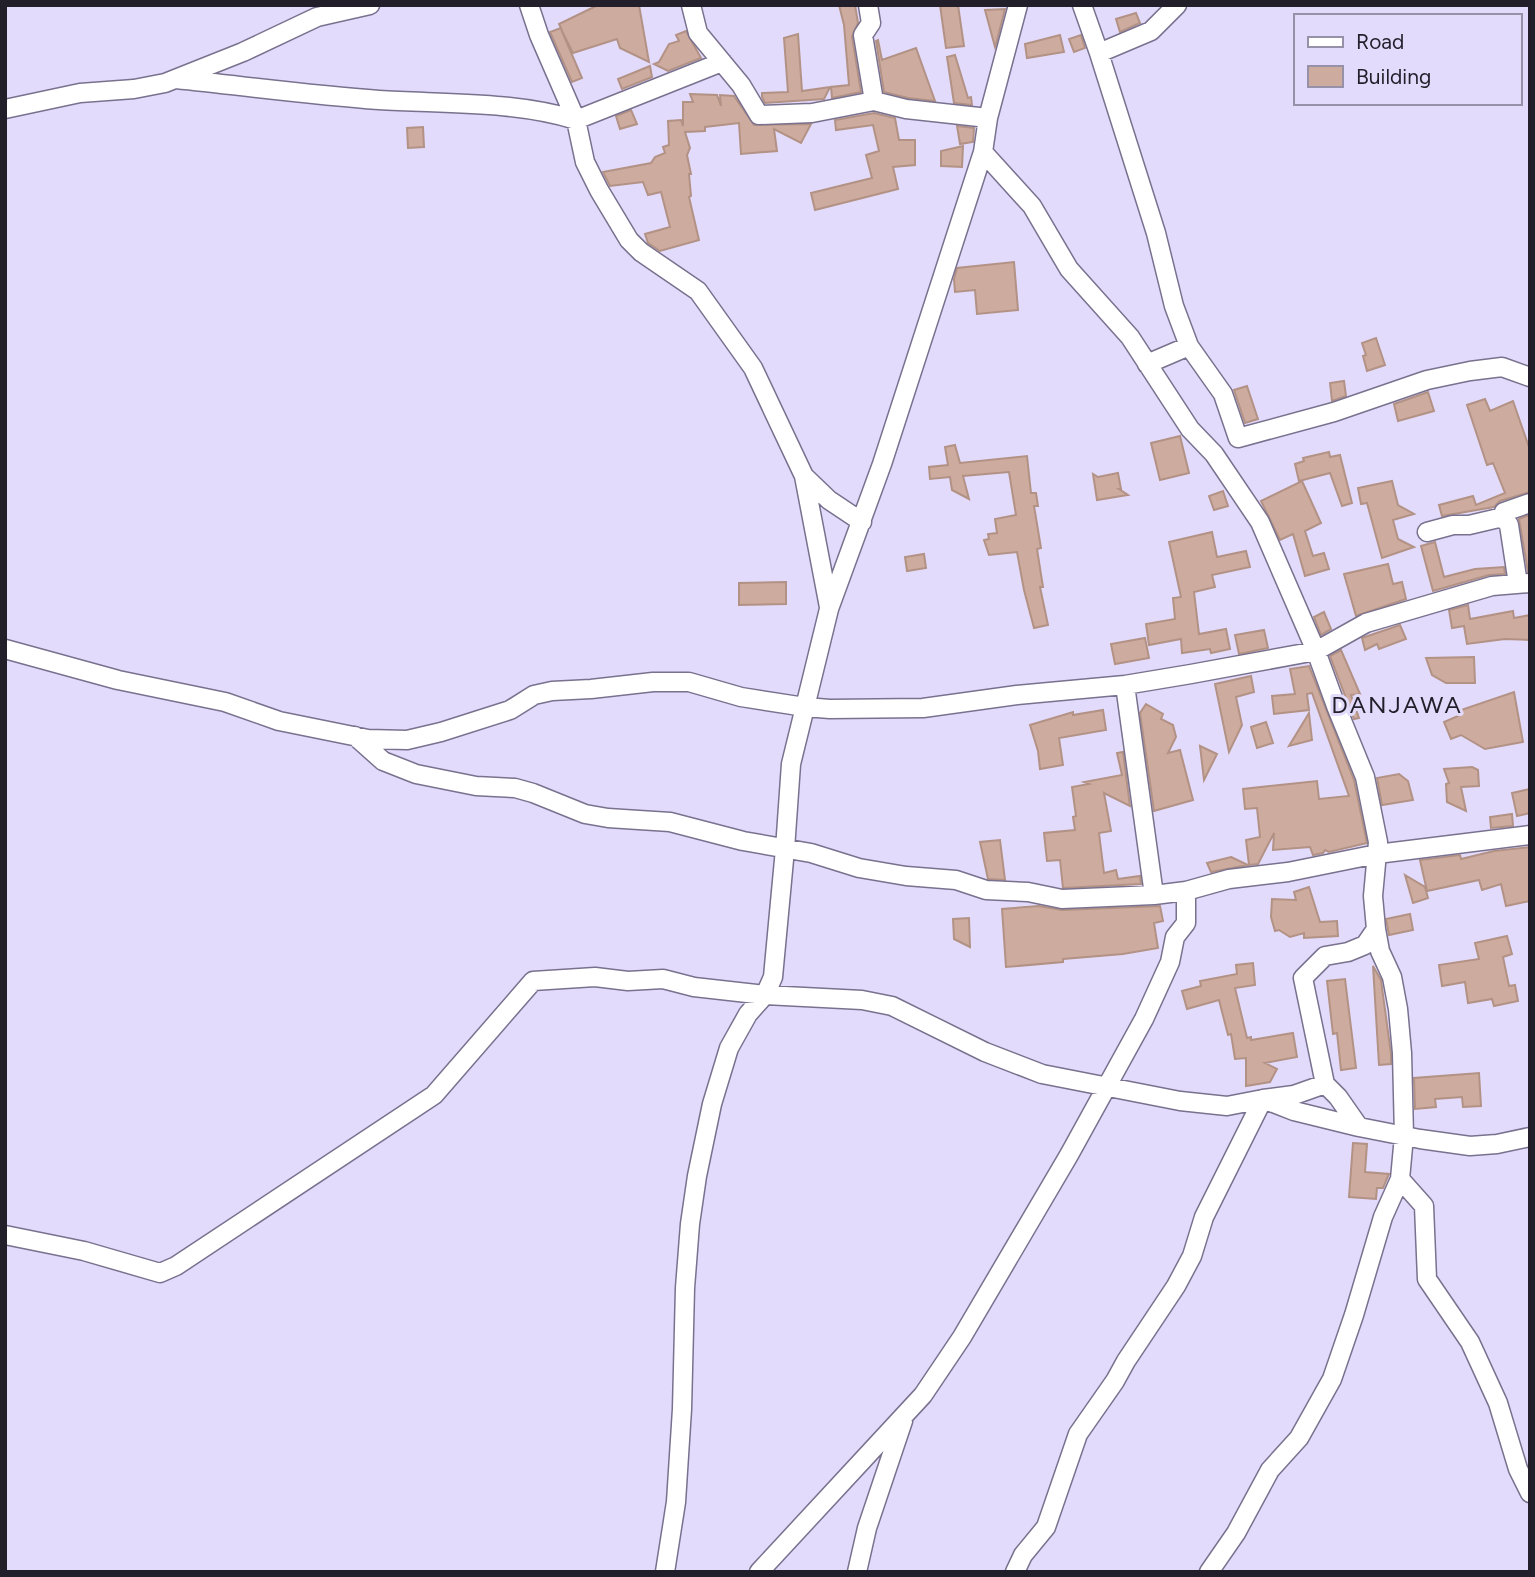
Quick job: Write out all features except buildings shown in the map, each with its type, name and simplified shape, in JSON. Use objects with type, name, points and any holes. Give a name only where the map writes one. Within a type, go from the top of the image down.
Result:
[{"type":"street","points":[[8,107],[80,93],[134,89],[176,79],[243,52],[317,17],[370,5]]},
{"type":"street","points":[[529,5],[576,120],[585,162],[629,240],[640,252],[698,291],[753,368],[804,476],[829,609]]},
{"type":"street","points":[[691,5],[698,33],[741,85],[759,115],[812,113],[874,101],[906,109],[988,118]]},
{"type":"street","points":[[868,5],[871,23],[863,35],[874,101]]},
{"type":"street","points":[[665,1572],[676,1502],[690,1224],[712,1104],[729,1048],[748,1014],[765,995],[773,977],[791,764],[829,609],[862,522],[983,152],[988,118],[1018,5]]},
{"type":"street","points":[[1082,5],[1156,233],[1174,306],[1189,346],[1223,394],[1238,438],[1335,412],[1427,380],[1459,373],[1502,367],[1530,377]]},
{"type":"street","points":[[1099,53],[1151,31],[1177,5]]},
{"type":"street","points":[[176,79],[376,99],[512,108],[553,113],[576,120],[722,62]]},
{"type":"street","points":[[983,152],[1032,206],[1069,268],[1110,312],[1184,422],[1214,454],[1260,522],[1316,651],[1365,777],[1378,842],[1373,896],[1376,929],[1380,951],[1392,977],[1402,1053],[1404,1136],[1400,1179],[1382,1217],[1354,1315],[1332,1379],[1299,1438],[1270,1470],[1236,1533],[1209,1572]]},
{"type":"street","points":[[1147,364],[1189,346]]},
{"type":"street","points":[[804,476],[829,500],[862,522]]},
{"type":"street","points":[[1503,517],[1504,512],[1530,503]]},
{"type":"street","points":[[1427,532],[1453,525],[1469,526],[1503,517]]},
{"type":"street","points":[[5,649],[118,680],[225,702],[279,721],[368,739],[407,740],[440,732],[510,710],[534,695],[552,691],[591,690],[653,682],[689,682],[741,697],[805,707],[923,708],[1017,695],[1125,685],[1316,651],[1366,623],[1492,586],[1524,583],[1509,525],[1503,517]]},
{"type":"street","points":[[1125,685],[1154,895]]},
{"type":"street","points":[[355,736],[383,761],[416,774],[476,786],[514,788],[585,814],[670,822],[743,841],[811,853],[871,870],[956,880],[986,890],[1028,892],[1062,899],[1186,891],[1229,879],[1288,872],[1377,854],[1530,835]]},
{"type":"street","points":[[759,1572],[923,1395],[962,1337],[1108,1087],[1170,962],[1175,937],[1186,923],[1186,891]]},
{"type":"street","points":[[1359,1127],[1338,1097],[1325,1084],[1303,978],[1325,956],[1348,952],[1365,944],[1376,929]]},
{"type":"street","points":[[5,1235],[84,1251],[160,1273],[176,1266],[434,1095],[533,981],[663,979],[694,986],[765,995],[862,1000],[892,1006],[985,1052],[1042,1074],[1180,1101],[1227,1106],[1294,1095],[1325,1084]]},
{"type":"street","points":[[1263,1100],[1294,1111],[1359,1127],[1469,1146],[1497,1144],[1530,1137]]},
{"type":"street","points":[[1015,1572],[1023,1555],[1046,1527],[1078,1434],[1176,1286],[1192,1256],[1205,1217],[1263,1100]]},
{"type":"street","points":[[1400,1179],[1424,1206],[1427,1279],[1471,1342],[1497,1403],[1518,1469],[1530,1493]]},
{"type":"street","points":[[857,1572],[867,1528],[905,1415]]},
{"type":"district","name":"DANJAWA","points":[[1397,704]]}]
